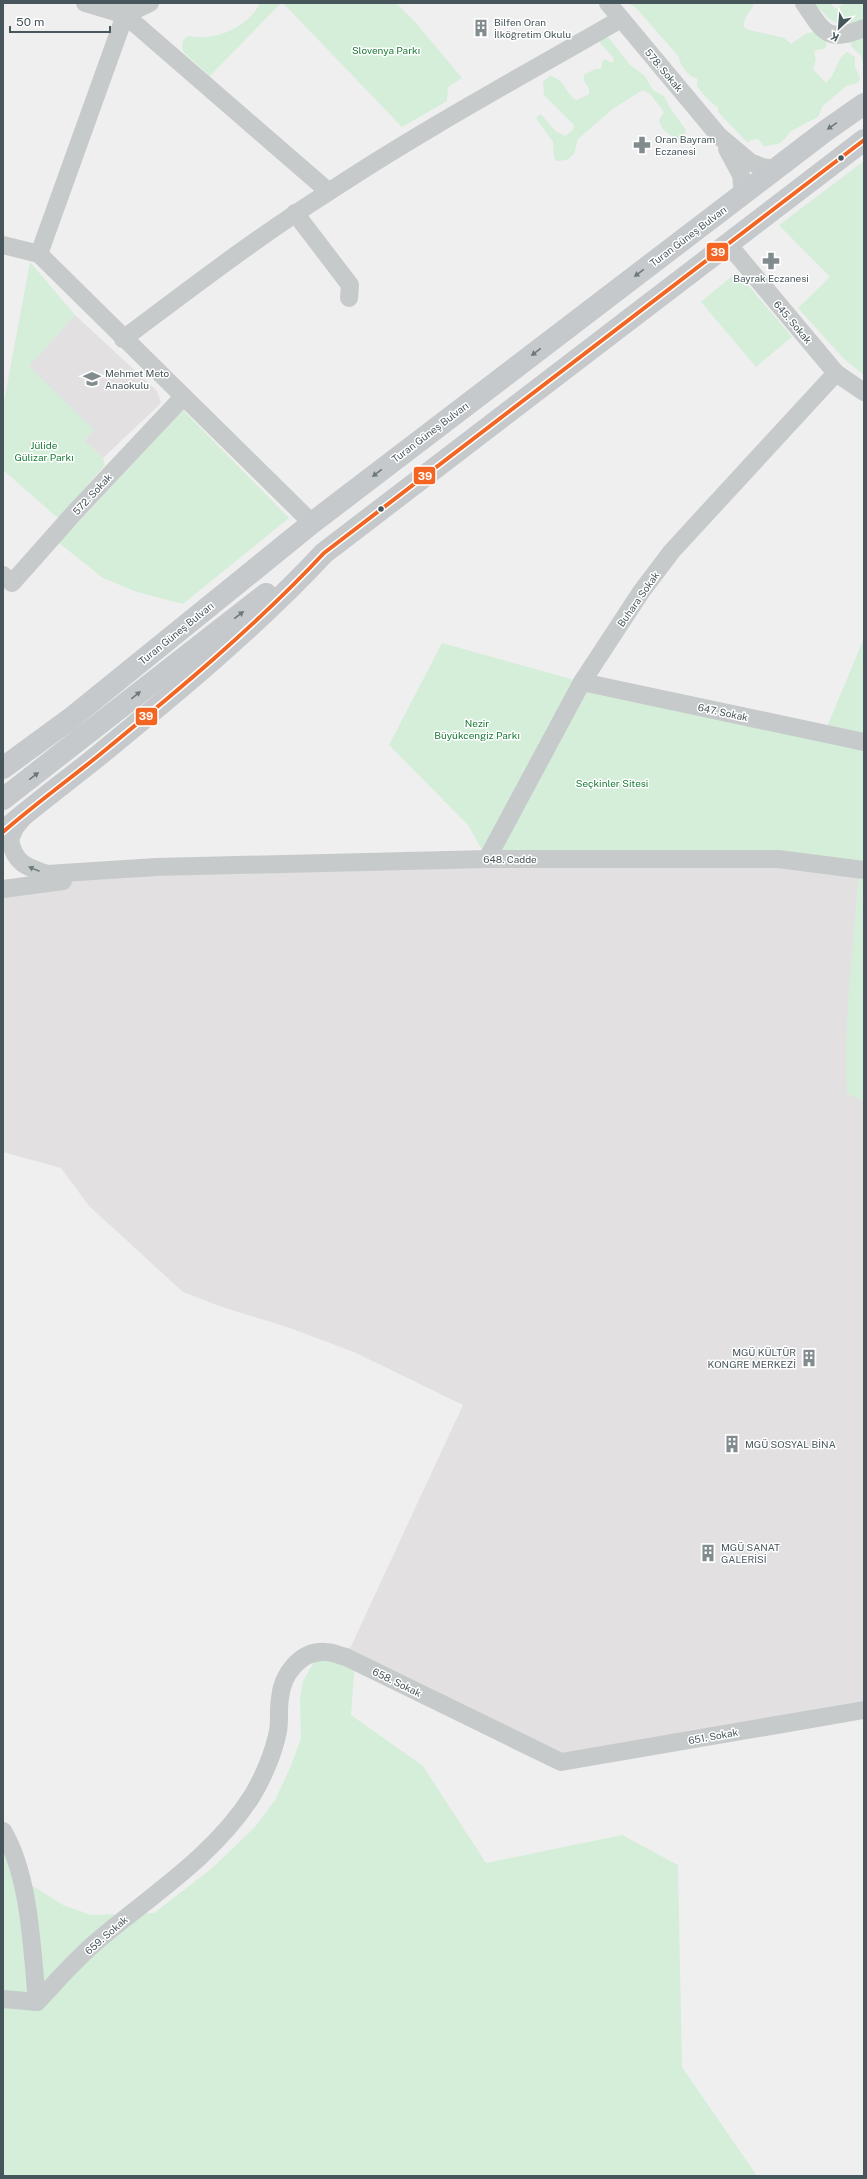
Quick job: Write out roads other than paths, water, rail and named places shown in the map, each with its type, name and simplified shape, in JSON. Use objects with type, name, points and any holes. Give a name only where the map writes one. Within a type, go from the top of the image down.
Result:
[{"type":"main road","name":"Turan Güneş Bulvarı","points":[[3,768],[70,719],[312,523],[775,169],[864,104]]},
{"type":"main road","points":[[3,799],[56,760],[215,633],[324,553],[864,140]]},
{"type":"main road","points":[[11,824],[98,756],[283,598],[324,553]]},
{"type":"street","points":[[85,3],[124,9],[150,3]]},
{"type":"street","name":"578. Sokak","points":[[608,3],[719,136]]},
{"type":"street","points":[[804,3],[816,23],[831,34],[847,35],[864,28]]},
{"type":"street","points":[[124,9],[328,191]]},
{"type":"street","points":[[39,254],[124,9]]},
{"type":"street","points":[[123,339],[232,257],[328,191],[429,129],[621,19]]},
{"type":"street","points":[[719,136],[750,162],[762,167],[775,169]]},
{"type":"street","points":[[719,136],[741,175],[743,194]]},
{"type":"street","points":[[295,213],[350,285],[349,298]]},
{"type":"street","name":"645. Sokak","points":[[728,244],[836,373],[864,392]]},
{"type":"street","points":[[3,245],[39,254],[123,339],[312,523]]},
{"type":"street","name":"Buhara Sokak","points":[[487,859],[582,682],[641,592],[672,551],[836,373]]},
{"type":"street","name":"572. Sokak","points":[[3,576],[12,583],[183,397]]},
{"type":"street","name":"647. Sokak","points":[[582,682],[864,742]]},
{"type":"street","points":[[11,824],[15,828],[10,839],[17,859],[31,869],[47,874],[156,867]]},
{"type":"street","name":"648. Cadde","points":[[156,867],[487,859],[778,859],[862,866]]},
{"type":"street","points":[[3,889],[156,867]]},
{"type":"street","name":"658. Sokak","points":[[278,1731],[280,1697],[285,1680],[296,1662],[310,1654],[326,1652],[346,1657],[561,1762]]},
{"type":"street","name":"651. Sokak","points":[[561,1762],[864,1710]]},
{"type":"street","name":"659. Sokak","points":[[37,2002],[94,1943],[191,1865],[234,1821],[253,1794],[268,1762],[278,1731]]},
{"type":"street","points":[[3,1830],[20,1868],[31,1937],[37,2002],[3,1999]]},
{"type":"place","name":"Bilfen Oran İlköğretim Okulu","points":[[481,28]]},
{"type":"place","name":"Oran Bayram Eczanesi","points":[[642,145]]},
{"type":"place","name":"Bayrak Eczanesi","points":[[771,261]]},
{"type":"place","name":"Mehmet Meto Anaokulu","points":[[92,379]]},
{"type":"place","name":"MGÜ KÜLTÜR KONGRE MERKEZİ","points":[[809,1358]]},
{"type":"place","name":"MGÜ SOSYAL BİNA","points":[[732,1444]]},
{"type":"place","name":"MGÜ SANAT GALERİSİ","points":[[708,1553]]},
{"type":"park label","name":"Slovenya Parkı","points":[[386,50]]},
{"type":"park label","name":"Jülide Gülizar Parkı","points":[[44,450]]},
{"type":"park label","name":"Nezir Büyükcengiz Parkı","points":[[477,728]]},
{"type":"park label","name":"Seçkinler Sitesi","points":[[612,783]]}]
